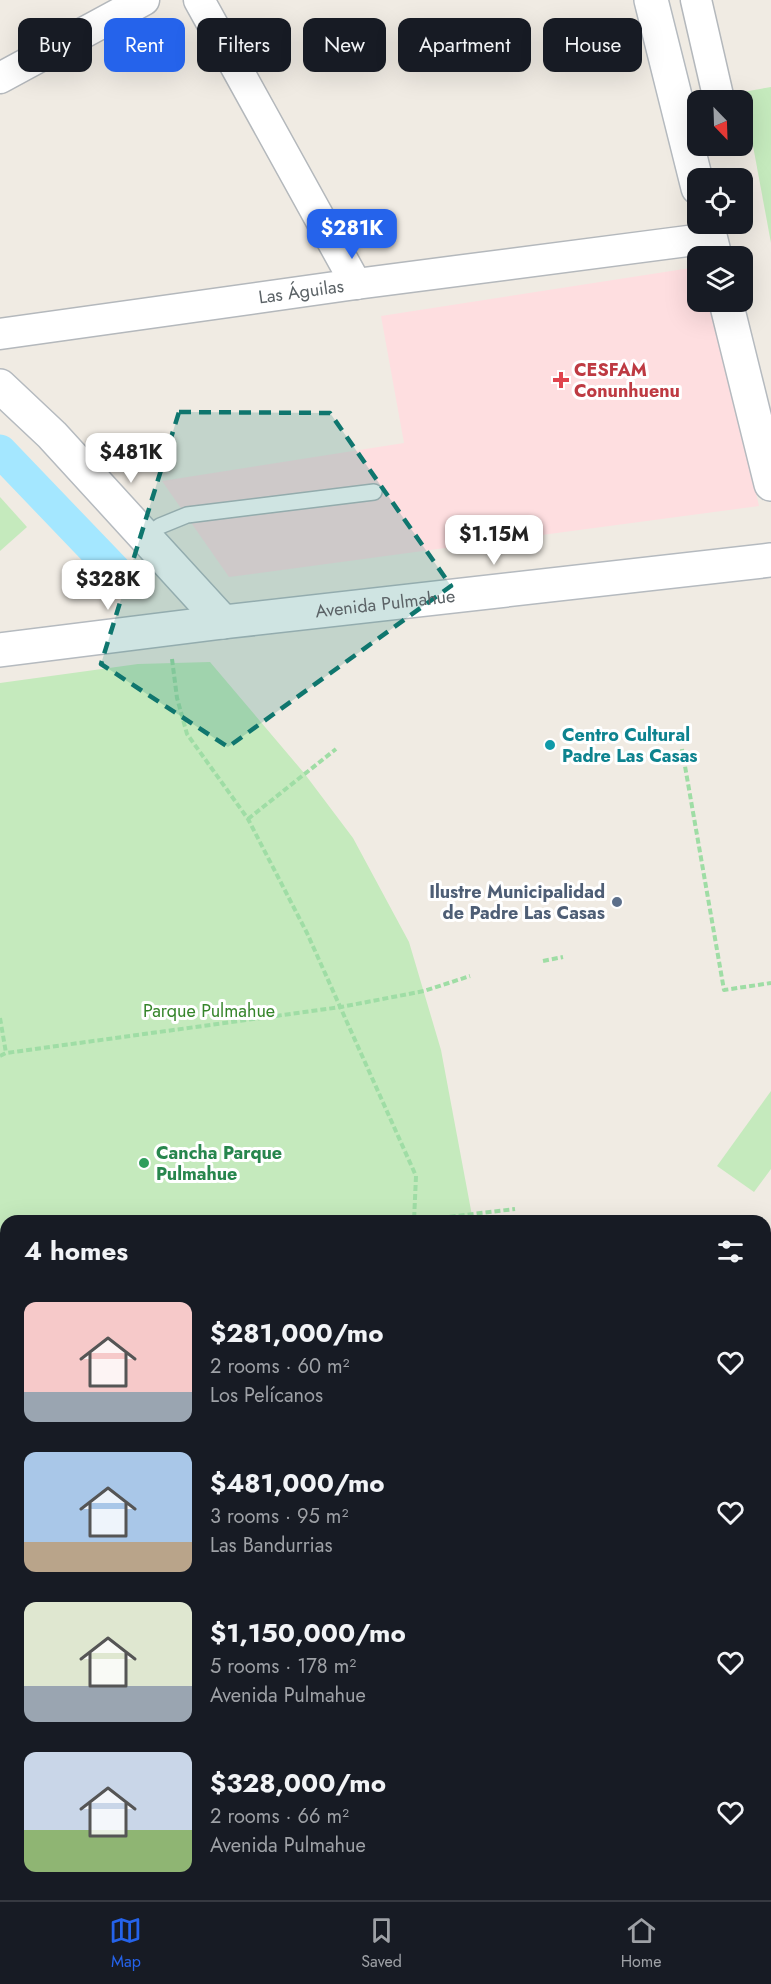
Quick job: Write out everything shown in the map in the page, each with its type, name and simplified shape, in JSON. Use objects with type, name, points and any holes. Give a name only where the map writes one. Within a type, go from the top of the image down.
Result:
[{"type":"street","points":[[0,78],[144,0]]},
{"type":"street","points":[[199,0],[356,284]]},
{"type":"street","points":[[651,0],[693,168]]},
{"type":"street","points":[[696,0],[717,90]]},
{"type":"street","name":"Las Águilas","points":[[0,334],[356,284],[711,239]]},
{"type":"street","points":[[728,312],[771,484]]},
{"type":"street","points":[[0,386],[52,435],[223,622]]},
{"type":"street","name":"Avenida Pulmahue","points":[[0,650],[223,622],[771,560]]},
{"type":"lane","points":[[145,537],[160,526],[186,515],[374,492]]},
{"type":"path","points":[[171,650],[177,698],[187,734],[248,819],[307,933],[416,1176],[414,1215]]},
{"type":"path","points":[[248,819],[336,748]]},
{"type":"path","points":[[682,749],[724,990],[771,983]]},
{"type":"path","points":[[543,961],[563,957]]},
{"type":"path","points":[[0,1056],[6,1053],[341,1007],[424,991],[470,976]]},
{"type":"path","points":[[0,1018],[6,1053]]},
{"type":"path","points":[[465,1215],[516,1209]]},
{"type":"highlighted area","points":[[179,412],[330,413],[451,586],[228,747],[101,664]]},
{"type":"shaded area","name":"CESFAM Conunhuenu","points":[[687,269],[687,312],[713,312],[759,506],[229,577],[162,481],[404,443],[381,316]]},
{"type":"green space","points":[[771,87],[771,243],[753,146],[753,90]]},
{"type":"green space","points":[[0,497],[27,527],[0,551]]},
{"type":"green space","name":"Parque Pulmahue","points":[[210,662],[304,773],[353,838],[409,942],[441,1050],[472,1215],[0,1215],[0,683],[138,664]]},
{"type":"green space","points":[[771,1091],[771,1169],[754,1192],[717,1166]]},
{"type":"waterway","points":[[0,451],[119,575]]},
{"type":"place","name":"CESFAM Conunhuenu","points":[[561,380]]},
{"type":"place","name":"Centro Cultural Padre Las Casas","points":[[550,745]]},
{"type":"place","name":"Ilustre Municipalidad de Padre Las Casas","points":[[617,902]]},
{"type":"place","name":"Cancha Parque Pulmahue","points":[[144,1163]]}]
